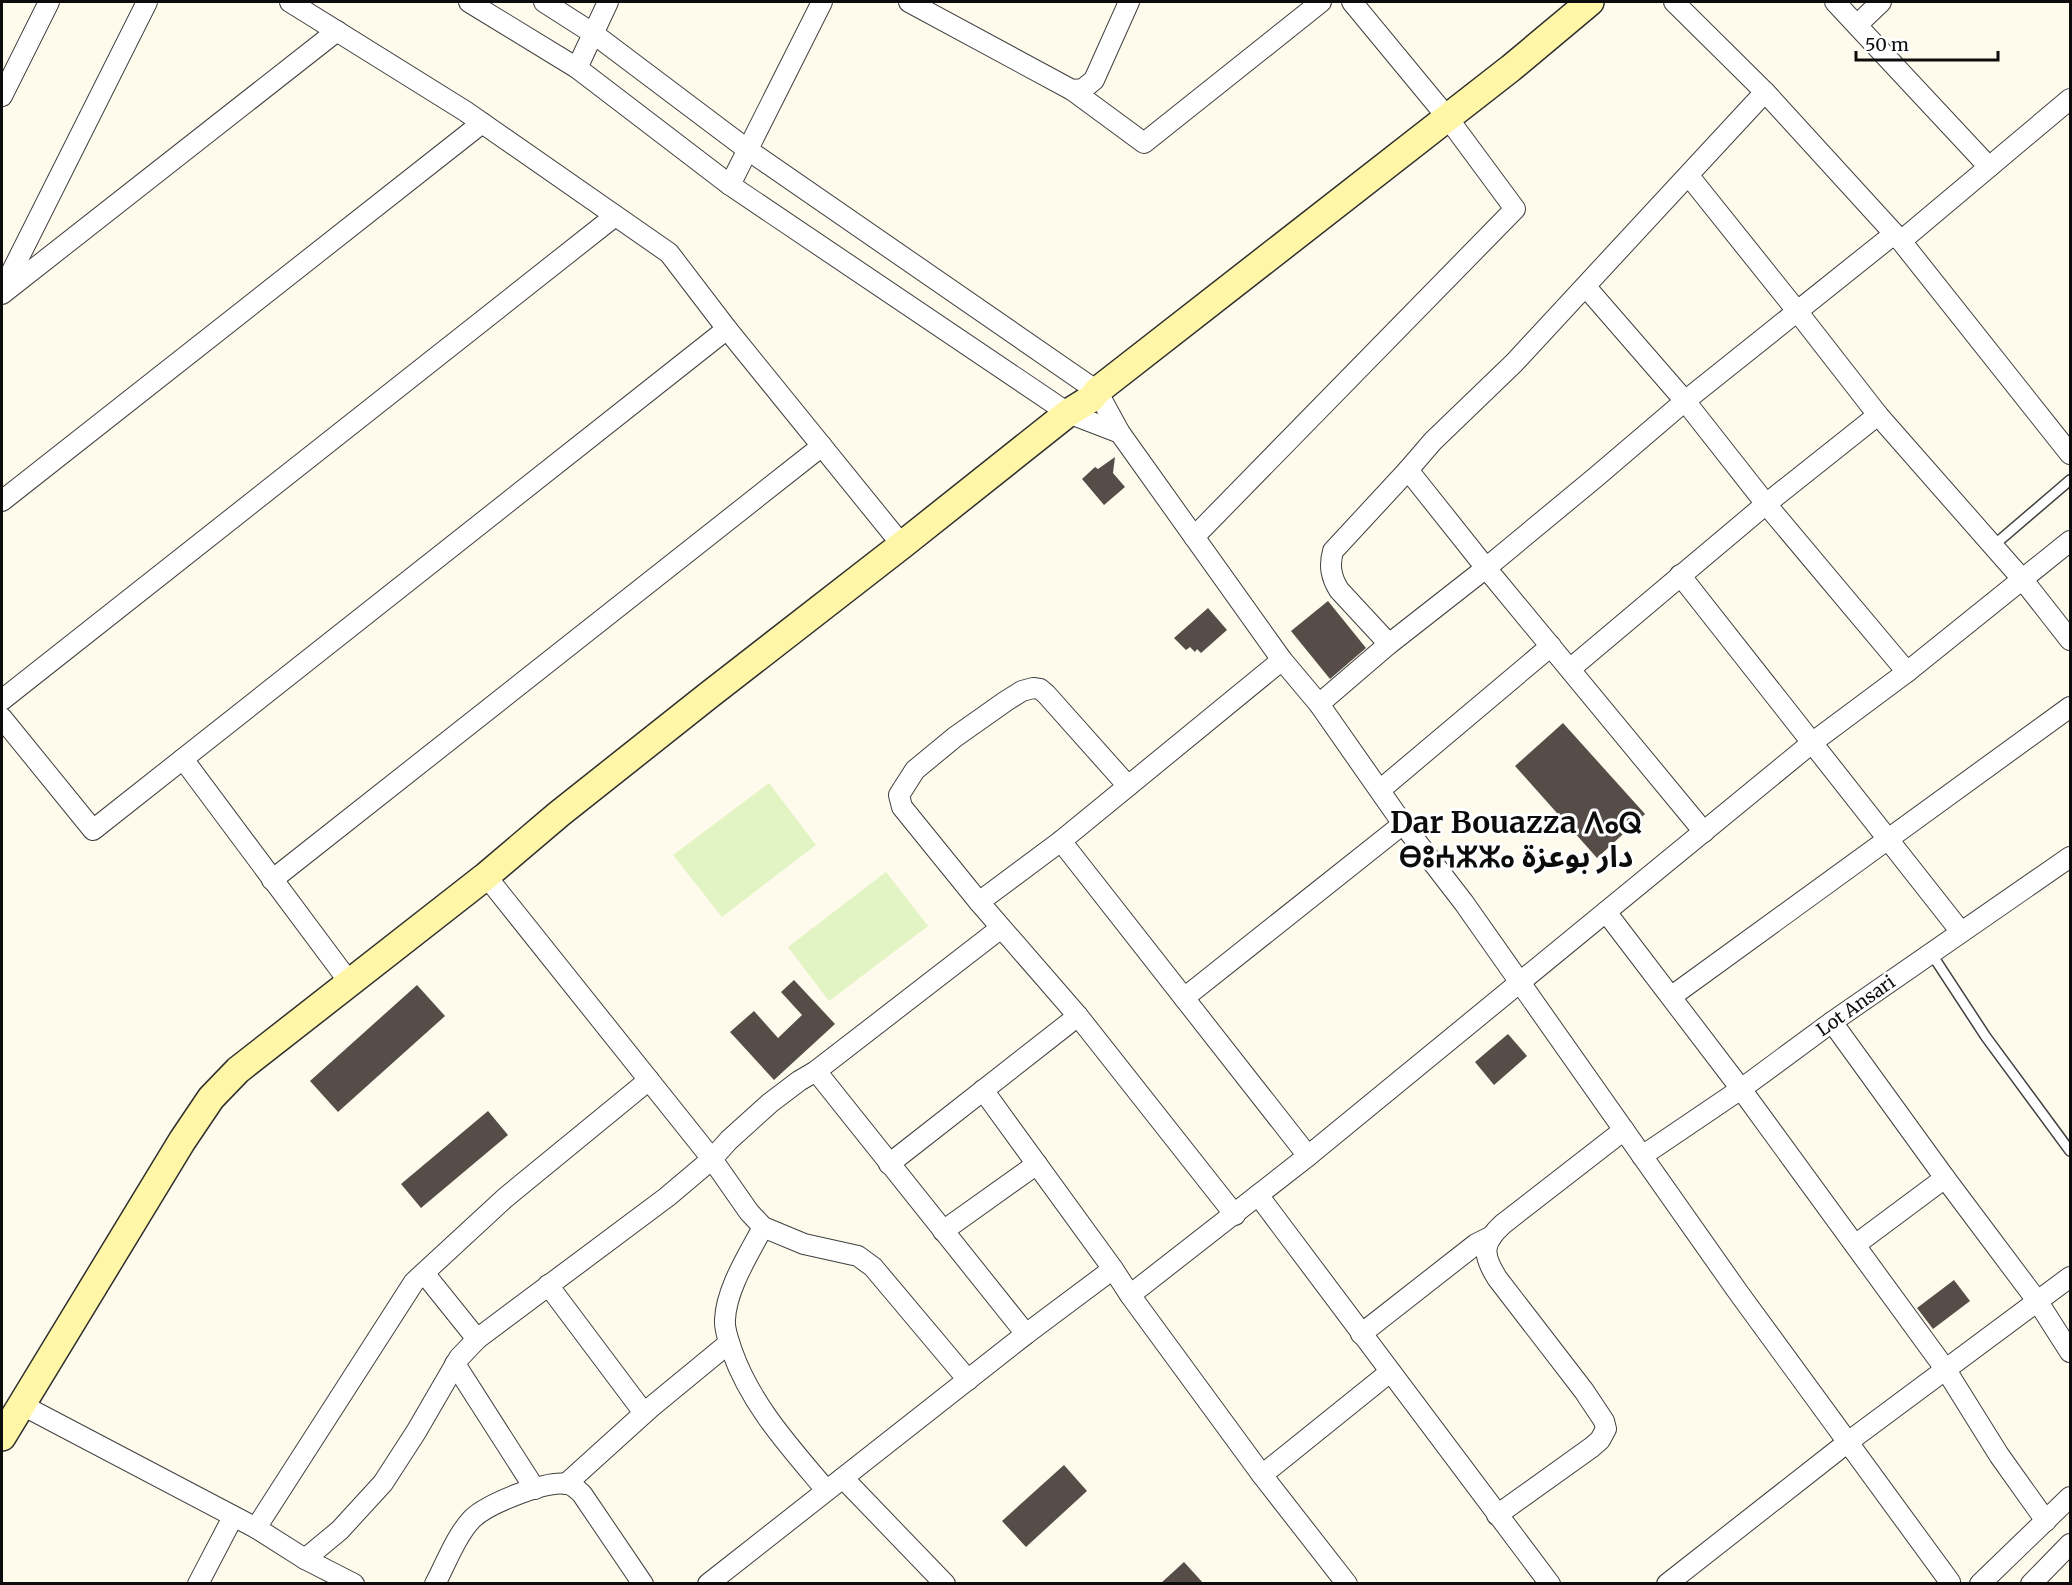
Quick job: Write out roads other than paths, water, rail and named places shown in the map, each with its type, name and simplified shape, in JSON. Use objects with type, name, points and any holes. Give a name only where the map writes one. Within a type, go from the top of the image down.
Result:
[{"type":"street","points":[[2,96],[49,2]]},
{"type":"street","points":[[2,293],[147,2]]},
{"type":"street","points":[[290,2],[482,123],[669,253],[727,329],[902,545]]},
{"type":"street","points":[[470,2],[578,68],[730,186],[1068,413],[1120,433]]},
{"type":"street","points":[[544,2],[594,34],[748,150],[1097,392],[1120,433],[1282,660],[1319,704],[1403,824],[1520,981],[1642,1156],[1848,1442],[1954,1583]]},
{"type":"street","points":[[578,68],[608,2]]},
{"type":"street","points":[[730,186],[822,2]]},
{"type":"street","points":[[909,2],[1072,90],[1143,143],[1321,2]]},
{"type":"street","points":[[1072,90],[1083,89],[1094,80],[1129,2]]},
{"type":"street","points":[[1194,537],[1515,209],[1447,117],[1352,2]]},
{"type":"street","points":[[2,1434],[22,1405],[182,1141],[211,1098],[238,1070],[486,876],[709,694],[1068,413],[1092,398],[1511,68],[1590,2]]},
{"type":"street","points":[[1674,2],[1765,92],[1898,237],[2070,454]]},
{"type":"street","points":[[1835,2],[1989,167]]},
{"type":"street","points":[[1857,25],[1881,2]]},
{"type":"street","points":[[2,293],[337,31]]},
{"type":"street","points":[[1389,644],[1334,582],[1330,564],[1333,551],[1433,441],[1515,363],[1765,92]]},
{"type":"street","points":[[1319,704],[1389,644],[1486,568],[1684,401],[1797,310],[1989,167],[2070,99]]},
{"type":"street","points":[[2,501],[482,123]]},
{"type":"street","points":[[1689,176],[1797,310],[1878,416],[2023,580],[2070,640]]},
{"type":"street","points":[[2,700],[615,216]]},
{"type":"street","points":[[1586,287],[1684,401],[1766,504],[1906,672]]},
{"type":"street","points":[[2,718],[93,830],[727,329]]},
{"type":"street","points":[[1570,669],[1766,504],[1878,416]]},
{"type":"street","points":[[272,880],[822,446]]},
{"type":"street","points":[[1408,470],[1704,832]]},
{"type":"street","points":[[1130,1295],[1308,1156],[1813,742],[1906,672],[2070,542]]},
{"type":"street","points":[[1680,575],[1962,932]]},
{"type":"street","points":[[1380,790],[1551,646]]},
{"type":"street","points":[[979,903],[1061,841],[1282,660]]},
{"type":"street","points":[[1128,786],[1040,689],[1033,688],[1022,691],[955,737],[915,771],[899,795],[902,807],[979,903],[1078,1016],[1235,1215]]},
{"type":"street","points":[[1671,996],[2070,707]]},
{"type":"street","points":[[183,759],[350,982]]},
{"type":"street","points":[[1184,998],[1403,824]]},
{"type":"street","points":[[1061,841],[1308,1156]]},
{"type":"street","name":"Lot Ansari","points":[[1642,1156],[2070,857]]},
{"type":"street","points":[[486,876],[712,1159],[749,1212],[763,1227],[804,1244],[858,1256],[873,1267],[968,1380]]},
{"type":"street","points":[[1606,912],[1741,1089],[1946,1370],[1999,1455],[2046,1521]]},
{"type":"street","points":[[305,1559],[340,1530],[383,1483],[416,1432],[455,1364],[477,1339],[667,1197],[712,1159],[729,1140],[770,1103],[816,1071],[1001,928]]},
{"type":"street","points":[[889,1164],[1078,1016]]},
{"type":"street","points":[[1832,1022],[2038,1302],[2070,1352]]},
{"type":"street","points":[[816,1071],[1026,1334]]},
{"type":"street","points":[[256,1528],[414,1282],[505,1198],[649,1080]]},
{"type":"street","points":[[983,1090],[1262,1475],[1347,1584]]},
{"type":"street","points":[[1361,1334],[1469,1249],[1492,1236],[1503,1224],[1624,1130]]},
{"type":"street","points":[[943,1231],[1037,1164]]},
{"type":"street","points":[[1855,1245],[1945,1178]]},
{"type":"street","points":[[1258,1195],[1550,1584]]},
{"type":"street","points":[[763,1227],[732,1284],[724,1320],[729,1343],[737,1364],[770,1423],[826,1490]]},
{"type":"street","points":[[1492,1236],[1485,1254],[1488,1263],[1584,1391],[1604,1421],[1606,1429],[1600,1440],[1592,1447],[1497,1515]]},
{"type":"street","points":[[708,1584],[1026,1334],[1113,1269]]},
{"type":"street","points":[[424,1273],[477,1339]]},
{"type":"street","points":[[1666,1584],[1848,1442],[2070,1277]]},
{"type":"street","points":[[548,1285],[644,1413]]},
{"type":"street","points":[[435,1584],[472,1519],[496,1503],[544,1486],[566,1484],[644,1413],[729,1343]]},
{"type":"street","points":[[455,1364],[535,1490]]},
{"type":"street","points":[[1262,1475],[1390,1372]]},
{"type":"street","points":[[22,1405],[256,1528],[305,1559],[354,1584]]},
{"type":"street","points":[[843,1478],[945,1584]]},
{"type":"street","points":[[566,1484],[582,1494],[643,1584]]},
{"type":"street","points":[[1980,1584],[2070,1497]]},
{"type":"street","points":[[198,1584],[232,1517]]},
{"type":"street","points":[[2031,1584],[2070,1546]]},
{"type":"lane","points":[[1993,546],[2070,480]]},
{"type":"lane","points":[[1931,953],[1986,1037],[2070,1151]]},
{"type":"district","name":"Dar Bouazza ⴷⴰⵕ ⴱⵓⵄⵣⵣⴰ دار بوعزة","points":[[1516,840]]}]
